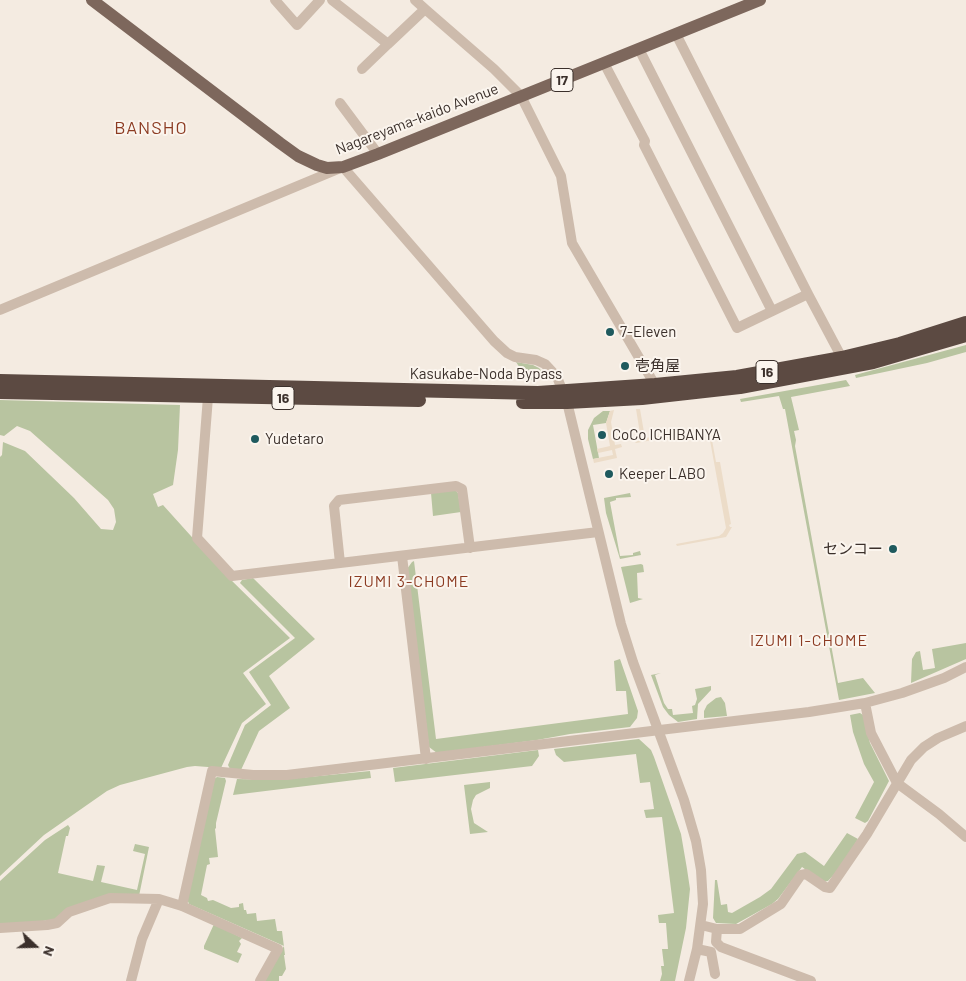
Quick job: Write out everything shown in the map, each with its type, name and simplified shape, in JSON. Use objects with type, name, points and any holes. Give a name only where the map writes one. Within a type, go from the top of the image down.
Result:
[{"type":"highway","name":"Kasukabe-Noda Bypass","points":[[0,381],[521,393],[565,397],[655,385],[737,377],[842,358],[900,344],[966,323]]},
{"type":"highway","name":"Kasukabe-Noda Bypass","points":[[0,392],[208,397],[650,398],[740,388],[873,362],[966,335]]},
{"type":"main road","name":"Nagareyama-kaido Avenue","points":[[92,0],[298,156],[317,166],[327,168],[344,167],[378,154],[760,0]]},
{"type":"street","points":[[275,0],[297,25],[320,0]]},
{"type":"street","points":[[332,0],[388,44]]},
{"type":"street","points":[[415,0],[494,69],[521,96],[561,176],[572,243],[655,385]]},
{"type":"street","points":[[362,69],[425,9]]},
{"type":"street","points":[[676,34],[842,358]]},
{"type":"street","points":[[639,49],[772,311]]},
{"type":"street","points":[[604,63],[645,141],[644,145],[737,328],[808,294]]},
{"type":"street","points":[[340,103],[378,154]]},
{"type":"street","points":[[0,310],[344,167],[494,341],[507,353],[515,357],[529,357],[544,364],[557,377],[565,397],[625,635],[684,800],[696,841],[702,883],[701,925],[689,981]]},
{"type":"street","points":[[208,397],[197,538],[232,576],[598,532]]},
{"type":"street","points":[[340,564],[334,506],[339,500],[456,486],[462,489],[470,548]]},
{"type":"street","points":[[402,556],[426,759]]},
{"type":"street","points":[[182,906],[212,771],[253,776],[287,775],[809,712],[865,702],[909,691],[966,667]]},
{"type":"street","points":[[865,702],[871,733],[897,783],[940,814],[966,837]]},
{"type":"street","points":[[701,925],[717,929],[740,928],[781,904],[801,875],[806,874],[825,887],[830,888],[867,834],[911,760],[924,747],[938,738],[966,726]]},
{"type":"street","points":[[0,928],[57,923],[69,912],[110,898],[159,899],[182,906],[278,949],[260,981]]},
{"type":"street","points":[[131,981],[142,939],[159,899]]},
{"type":"street","points":[[717,929],[716,942],[721,947],[811,981]]},
{"type":"street","points":[[697,949],[711,952],[715,974]]},
{"type":"green space","points":[[966,345],[966,352],[927,363],[856,378],[855,375]]},
{"type":"green space","points":[[516,362],[533,365],[539,368],[545,375],[533,381],[526,377]]},
{"type":"green space","points":[[846,380],[850,386],[791,397],[799,430],[794,431],[795,446],[838,683],[863,678],[875,693],[839,700],[785,409],[783,409],[779,396],[741,402],[740,399]]},
{"type":"green space","points":[[0,400],[180,405],[178,450],[173,485],[153,494],[158,507],[163,505],[227,576],[290,638],[243,673],[266,704],[242,723],[221,768],[187,767],[120,785],[107,791],[44,835],[0,876],[0,457],[2,455],[3,442],[25,451],[74,498],[101,529],[113,530],[116,522],[114,509],[108,500],[30,431],[17,426],[4,436],[0,435]]},
{"type":"green space","points":[[603,411],[610,411],[606,423],[593,425],[599,458],[593,459],[588,439],[588,430],[594,418]]},
{"type":"green space","points":[[455,490],[458,493],[461,512],[433,516],[431,493]]},
{"type":"green space","points":[[630,493],[631,497],[616,498],[616,500],[610,502],[620,556],[633,555],[633,553],[640,551],[641,555],[620,559],[606,513],[604,498]]},
{"type":"green space","points":[[414,561],[436,739],[628,714],[626,691],[616,691],[614,661],[620,659],[638,711],[637,718],[630,727],[437,753],[429,747],[407,569]]},
{"type":"green space","points":[[643,565],[644,572],[637,573],[638,598],[643,599],[630,603],[621,567]]},
{"type":"green space","points":[[253,578],[315,639],[269,676],[290,708],[259,731],[241,770],[230,769],[228,765],[245,725],[271,705],[249,672],[295,638],[240,583],[242,580]]},
{"type":"green space","points":[[966,643],[966,659],[911,683],[912,659],[916,652],[920,651],[923,670],[935,668],[932,649]]},
{"type":"green space","points":[[661,673],[655,675],[664,703],[668,709],[672,709],[673,715],[693,713],[692,706],[695,705],[697,699],[695,689],[711,686],[711,690],[698,704],[697,719],[678,722],[669,715],[663,707],[651,675]]},
{"type":"green space","points":[[721,697],[725,703],[727,716],[704,718],[704,711],[707,705],[716,698]]},
{"type":"green space","points":[[860,713],[863,715],[870,743],[889,781],[868,821],[865,823],[855,818],[874,782],[864,764],[853,732],[850,715]]},
{"type":"green space","points":[[639,739],[651,750],[681,834],[690,889],[686,928],[675,981],[660,981],[662,974],[661,966],[664,966],[662,949],[668,949],[666,923],[659,923],[658,915],[674,913],[662,817],[646,818],[644,810],[654,809],[650,782],[640,783],[636,754],[564,762],[556,755],[554,749]]},
{"type":"green space","points":[[538,750],[539,756],[532,766],[395,782],[393,768]]},
{"type":"green space","points":[[370,771],[371,778],[233,795],[237,779],[278,780]]},
{"type":"green space","points":[[217,777],[225,778],[226,781],[215,829],[218,857],[209,858],[210,864],[207,865],[201,895],[207,898],[208,901],[213,900],[231,908],[239,907],[239,904],[243,903],[247,914],[256,913],[257,921],[275,919],[277,931],[282,931],[284,946],[189,904],[187,899],[214,779]]},
{"type":"green space","points":[[490,782],[490,788],[476,795],[471,809],[474,823],[488,832],[470,834],[464,785]]},
{"type":"green space","points":[[68,825],[70,828],[68,836],[66,836],[58,873],[93,881],[97,865],[105,866],[101,882],[137,890],[145,854],[133,851],[135,844],[149,847],[139,896],[109,896],[57,919],[0,927],[0,881],[45,840]]},
{"type":"green space","points":[[847,833],[858,839],[839,869],[828,881],[823,882],[802,867],[778,899],[772,904],[736,924],[716,923],[713,918],[715,880],[717,880],[721,905],[727,904],[728,912],[732,913],[771,889],[797,854],[805,852],[824,866]]},
{"type":"green space","points":[[214,924],[242,938],[239,941],[241,944],[237,952],[242,954],[238,963],[204,949]]},
{"type":"green space","points":[[284,946],[286,969],[282,976],[279,976],[279,981],[264,981]]},
{"type":"shaded area","points":[[636,409],[640,409],[645,438],[675,433],[675,436],[636,443],[641,440]]},
{"type":"shaded area","points":[[614,410],[611,422],[615,445],[621,444],[622,447],[615,449],[617,458],[594,463],[593,459],[613,455],[612,450],[598,453],[597,449],[610,446],[606,423],[610,411]]},
{"type":"shaded area","points":[[712,428],[716,462],[720,462],[731,524],[729,525],[732,527],[726,537],[677,546],[676,544],[719,536],[726,528],[709,435],[709,431]]},
{"type":"place","name":"7-Eleven","points":[[610,332]]},
{"type":"place","name":"壱角屋","points":[[625,366]]},
{"type":"place","name":"CoCo ICHIBANYA","points":[[602,435]]},
{"type":"place","name":"Yudetaro","points":[[255,439]]},
{"type":"place","name":"Keeper LABO","points":[[609,474]]},
{"type":"place","name":"センコー","points":[[893,549]]},
{"type":"district","name":"BANSHO","points":[[151,128]]},
{"type":"district","name":"IZUMI 3-CHOME","points":[[409,582]]},
{"type":"district","name":"IZUMI 1-CHOME","points":[[809,641]]}]
